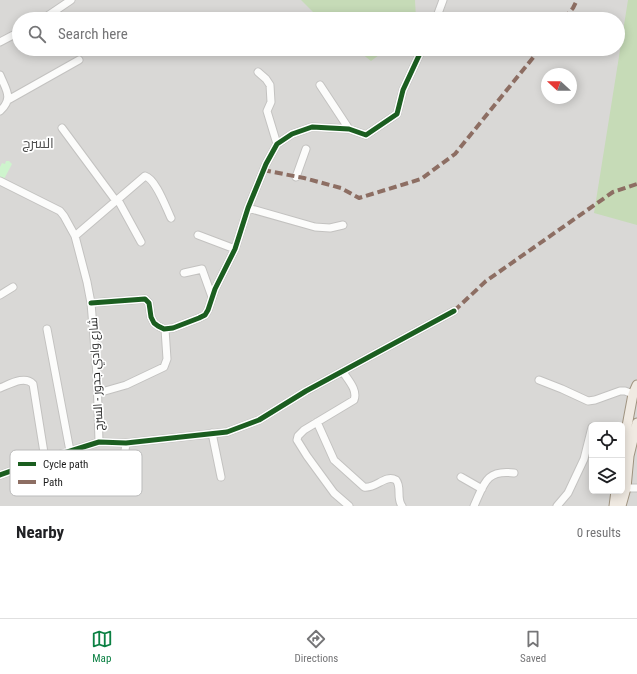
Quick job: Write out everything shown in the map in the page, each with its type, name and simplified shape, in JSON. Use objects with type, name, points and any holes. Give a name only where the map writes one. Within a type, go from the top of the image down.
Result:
[{"type":"main road","points":[[625,438],[635,389]]},
{"type":"main road","points":[[625,482],[629,456],[637,423]]},
{"type":"main road","points":[[614,506],[616,494]]},
{"type":"main road","points":[[621,506],[623,494]]},
{"type":"street","points":[[53,12],[71,0]]},
{"type":"street","points":[[439,12],[443,0]]},
{"type":"street","points":[[0,42],[12,36]]},
{"type":"street","points":[[91,304],[145,299],[149,303],[154,323],[165,329],[172,328],[202,317],[207,312],[215,289],[235,249],[248,208],[266,164],[277,144],[292,134],[312,126],[349,128],[366,135],[397,114],[403,90],[419,56]]},
{"type":"street","points":[[8,100],[79,60]]},
{"type":"street","points":[[258,72],[270,85],[271,102],[267,111],[277,144]]},
{"type":"street","points":[[0,75],[8,95],[6,105],[0,111]]},
{"type":"street","points":[[320,85],[349,128]]},
{"type":"street","points":[[62,128],[117,200],[141,242]]},
{"type":"street","points":[[296,177],[306,149]]},
{"type":"street","points":[[75,236],[142,177],[146,176],[155,184],[171,218]]},
{"type":"street","name":"شارع وادي جدور - السرج","points":[[0,181],[60,211],[75,236],[88,282],[91,304],[100,442]]},
{"type":"street","points":[[248,208],[315,227],[330,228],[343,225]]},
{"type":"street","points":[[198,235],[235,249]]},
{"type":"street","points":[[184,273],[202,269],[212,297]]},
{"type":"street","points":[[0,295],[13,287]]},
{"type":"street","points":[[73,450],[100,442],[126,443],[227,432],[259,420],[306,391],[454,311]]},
{"type":"street","points":[[47,328],[70,450]]},
{"type":"street","points":[[98,393],[126,385],[164,367],[167,359],[165,329]]},
{"type":"street","points":[[343,372],[354,391],[355,398],[351,402],[304,430],[297,438],[298,442],[334,492],[349,506]]},
{"type":"street","points":[[0,388],[25,380],[29,380],[33,384],[44,450]]},
{"type":"street","points":[[539,380],[588,401],[620,391],[635,389]]},
{"type":"street","points":[[317,422],[334,460],[364,487],[369,488],[389,478],[396,480],[399,485],[399,499],[402,506]]},
{"type":"street","points":[[212,433],[221,477]]},
{"type":"street","points":[[557,506],[568,493],[584,459],[589,440]]},
{"type":"street","points":[[125,450],[126,443]]},
{"type":"street","points":[[474,506],[487,479],[502,471],[514,473]]},
{"type":"street","points":[[0,476],[10,472]]},
{"type":"street","points":[[461,477],[482,489]]},
{"type":"street","points":[[625,488],[637,488]]},
{"type":"shaded area","points":[[0,0],[637,0],[637,506],[0,506]]},
{"type":"green space","points":[[301,0],[415,0],[416,12],[313,12]]},
{"type":"green space","points":[[628,0],[637,0],[637,225],[594,213],[619,56],[625,56],[625,19]]},
{"type":"green space","points":[[365,56],[378,56],[371,61]]},
{"type":"green space","points":[[6,161],[9,161],[12,164],[3,181],[0,180],[0,167],[2,163],[5,164]]},
{"type":"marked path","points":[[570,12],[577,0]]},
{"type":"marked path","points":[[263,170],[304,178],[341,188],[359,198],[421,179],[455,154],[534,56]]},
{"type":"marked path","points":[[454,311],[486,281],[613,192],[637,184]]},
{"type":"cycle path","points":[[91,303],[145,299],[149,303],[151,317],[154,323],[164,329],[173,328],[205,315],[215,289],[235,249],[248,208],[266,164],[277,144],[292,134],[312,127],[349,129],[366,135],[397,114],[403,90],[419,56]]},
{"type":"cycle path","points":[[74,450],[99,442],[126,443],[227,432],[259,420],[306,391],[454,311]]},
{"type":"cycle path","points":[[0,475],[10,471]]},
{"type":"district","name":"السرج","points":[[38,143]]}]
